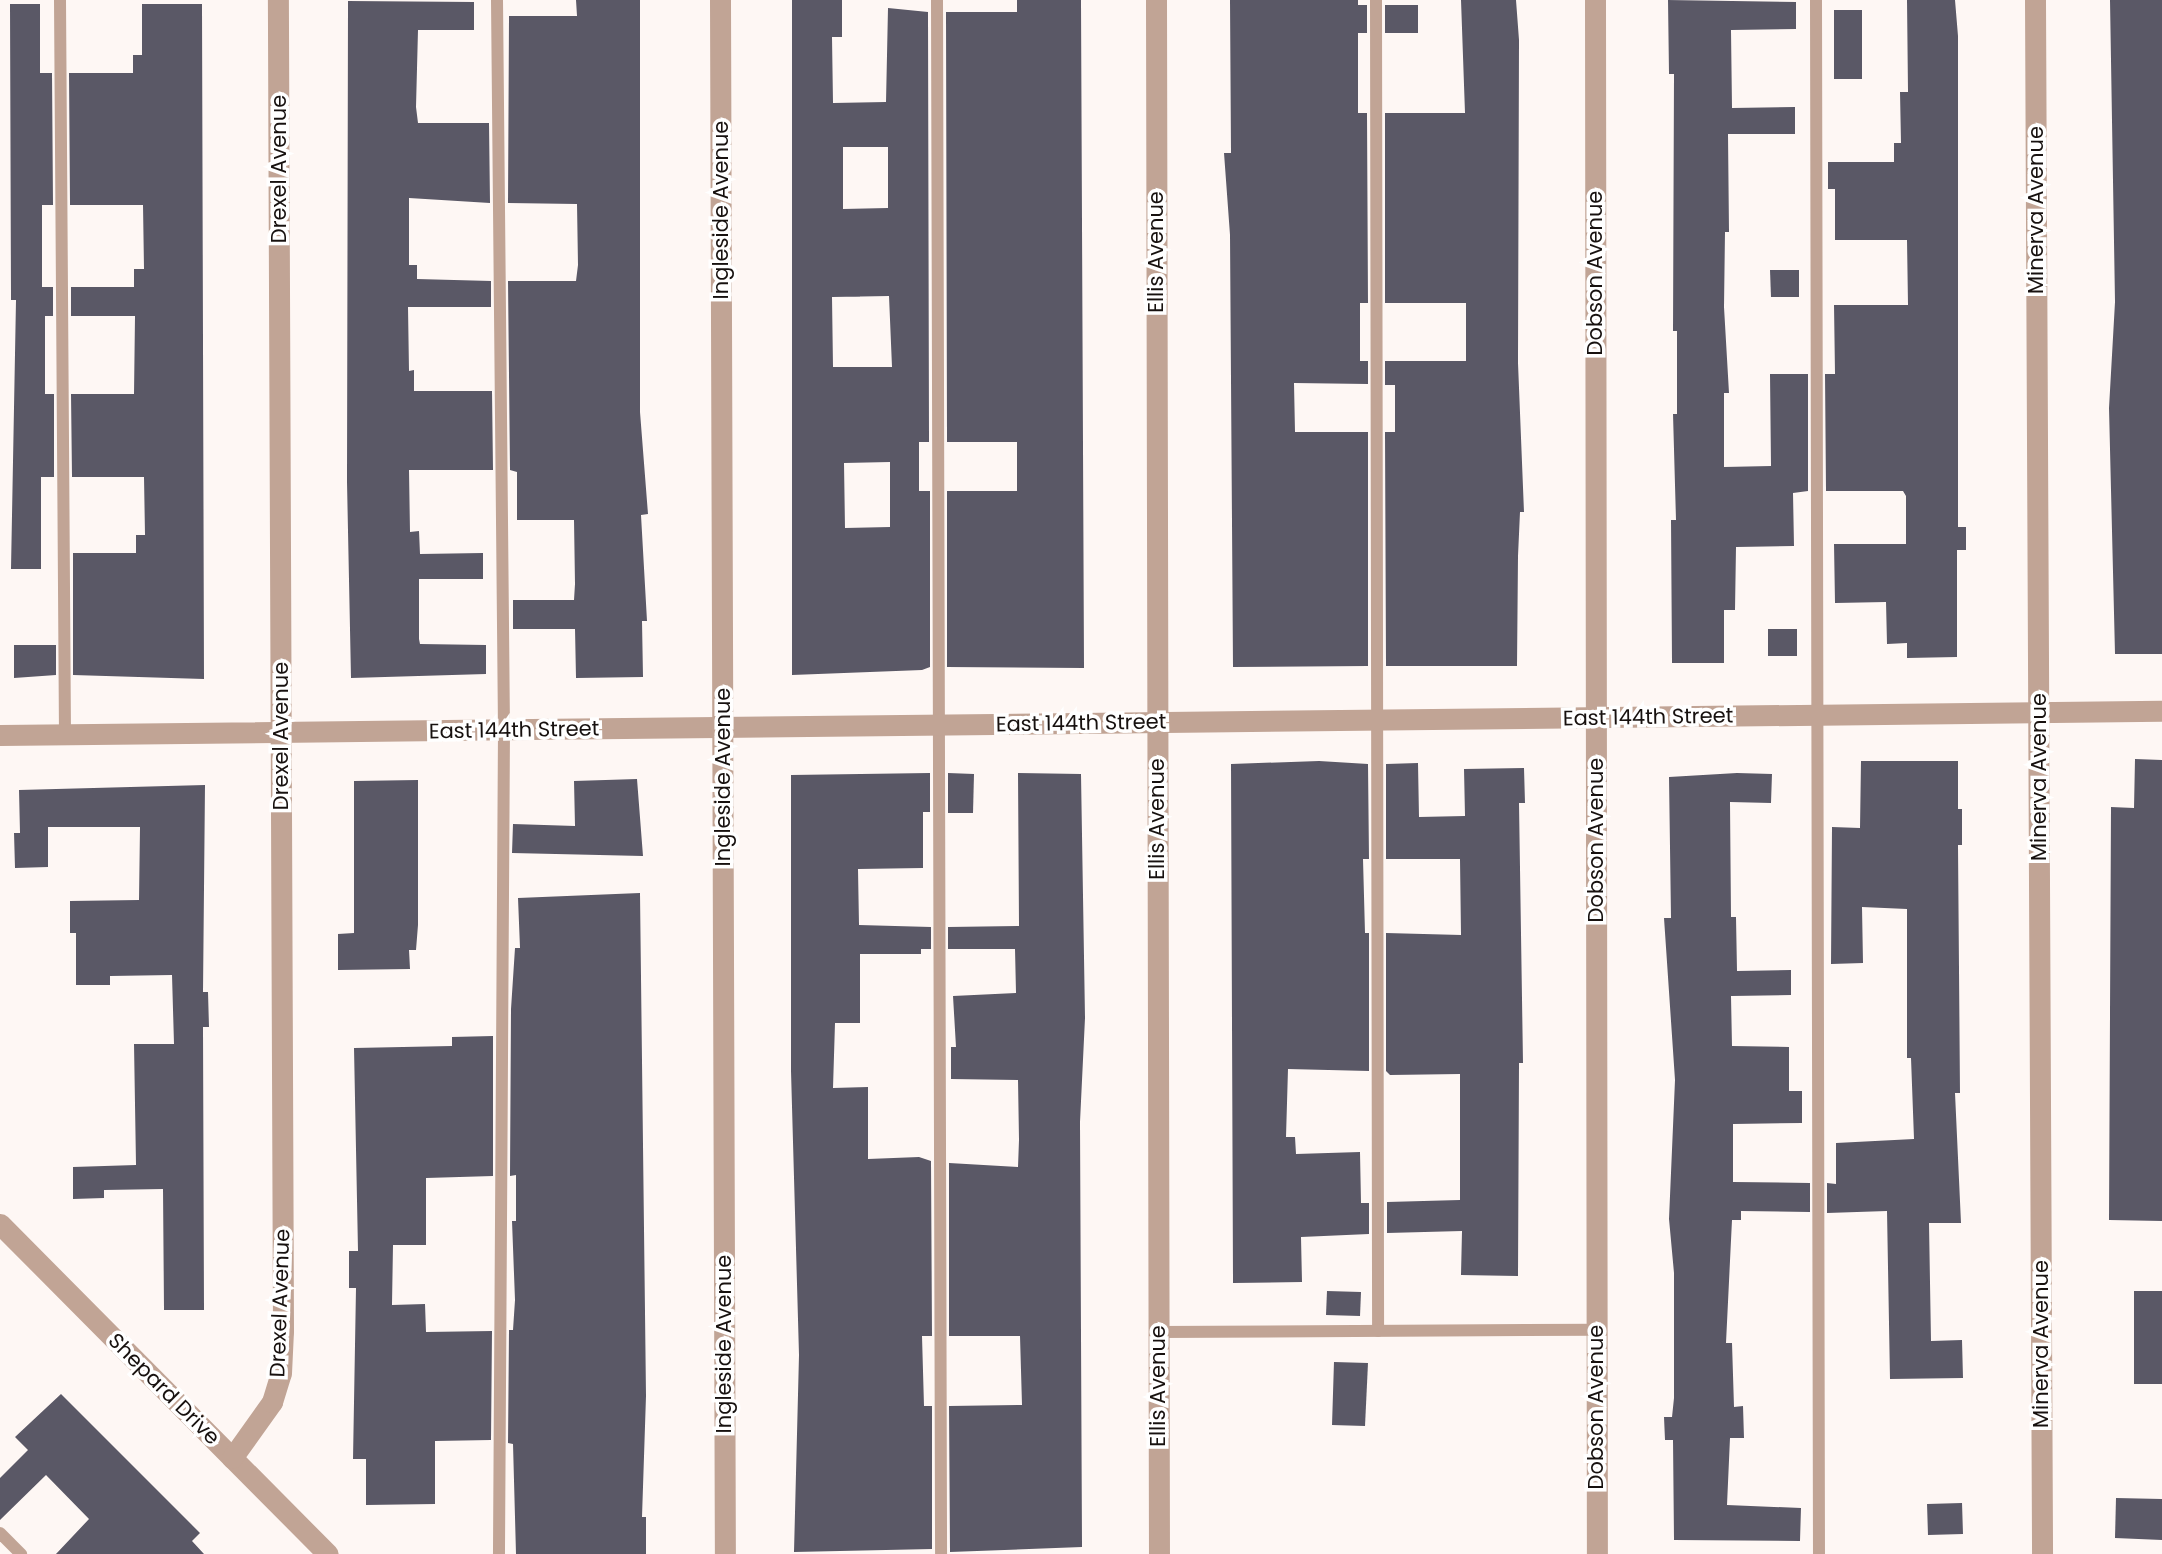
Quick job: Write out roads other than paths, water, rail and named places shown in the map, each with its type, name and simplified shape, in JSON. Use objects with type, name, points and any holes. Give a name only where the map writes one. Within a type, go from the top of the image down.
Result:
[{"type":"street","name":"Drexel Avenue","points":[[232,1458],[261,1421],[281,1373],[282,732],[278,0]]},
{"type":"street","name":"Ingleside Avenue","points":[[720,0],[725,1554]]},
{"type":"street","name":"Ellis Avenue","points":[[1156,0],[1159,1554]]},
{"type":"street","name":"Dobson Avenue","points":[[1595,0],[1597,1554]]},
{"type":"street","name":"Minerva Avenue","points":[[2035,0],[2042,1554]]},
{"type":"street","name":"East 144th Street","points":[[0,735],[2162,711]]},
{"type":"street","name":"Shepard Drive","points":[[0,1224],[328,1554]]},
{"type":"lane","points":[[60,0],[65,735]]},
{"type":"lane","points":[[497,0],[503,730],[499,1554]]},
{"type":"lane","points":[[937,0],[941,1554]]},
{"type":"lane","points":[[1376,0],[1374,720],[1378,1331]]},
{"type":"lane","points":[[1816,0],[1819,1554]]},
{"type":"lane","points":[[1158,1332],[1596,1330]]},
{"type":"lane","points":[[0,1533],[21,1554]]}]
